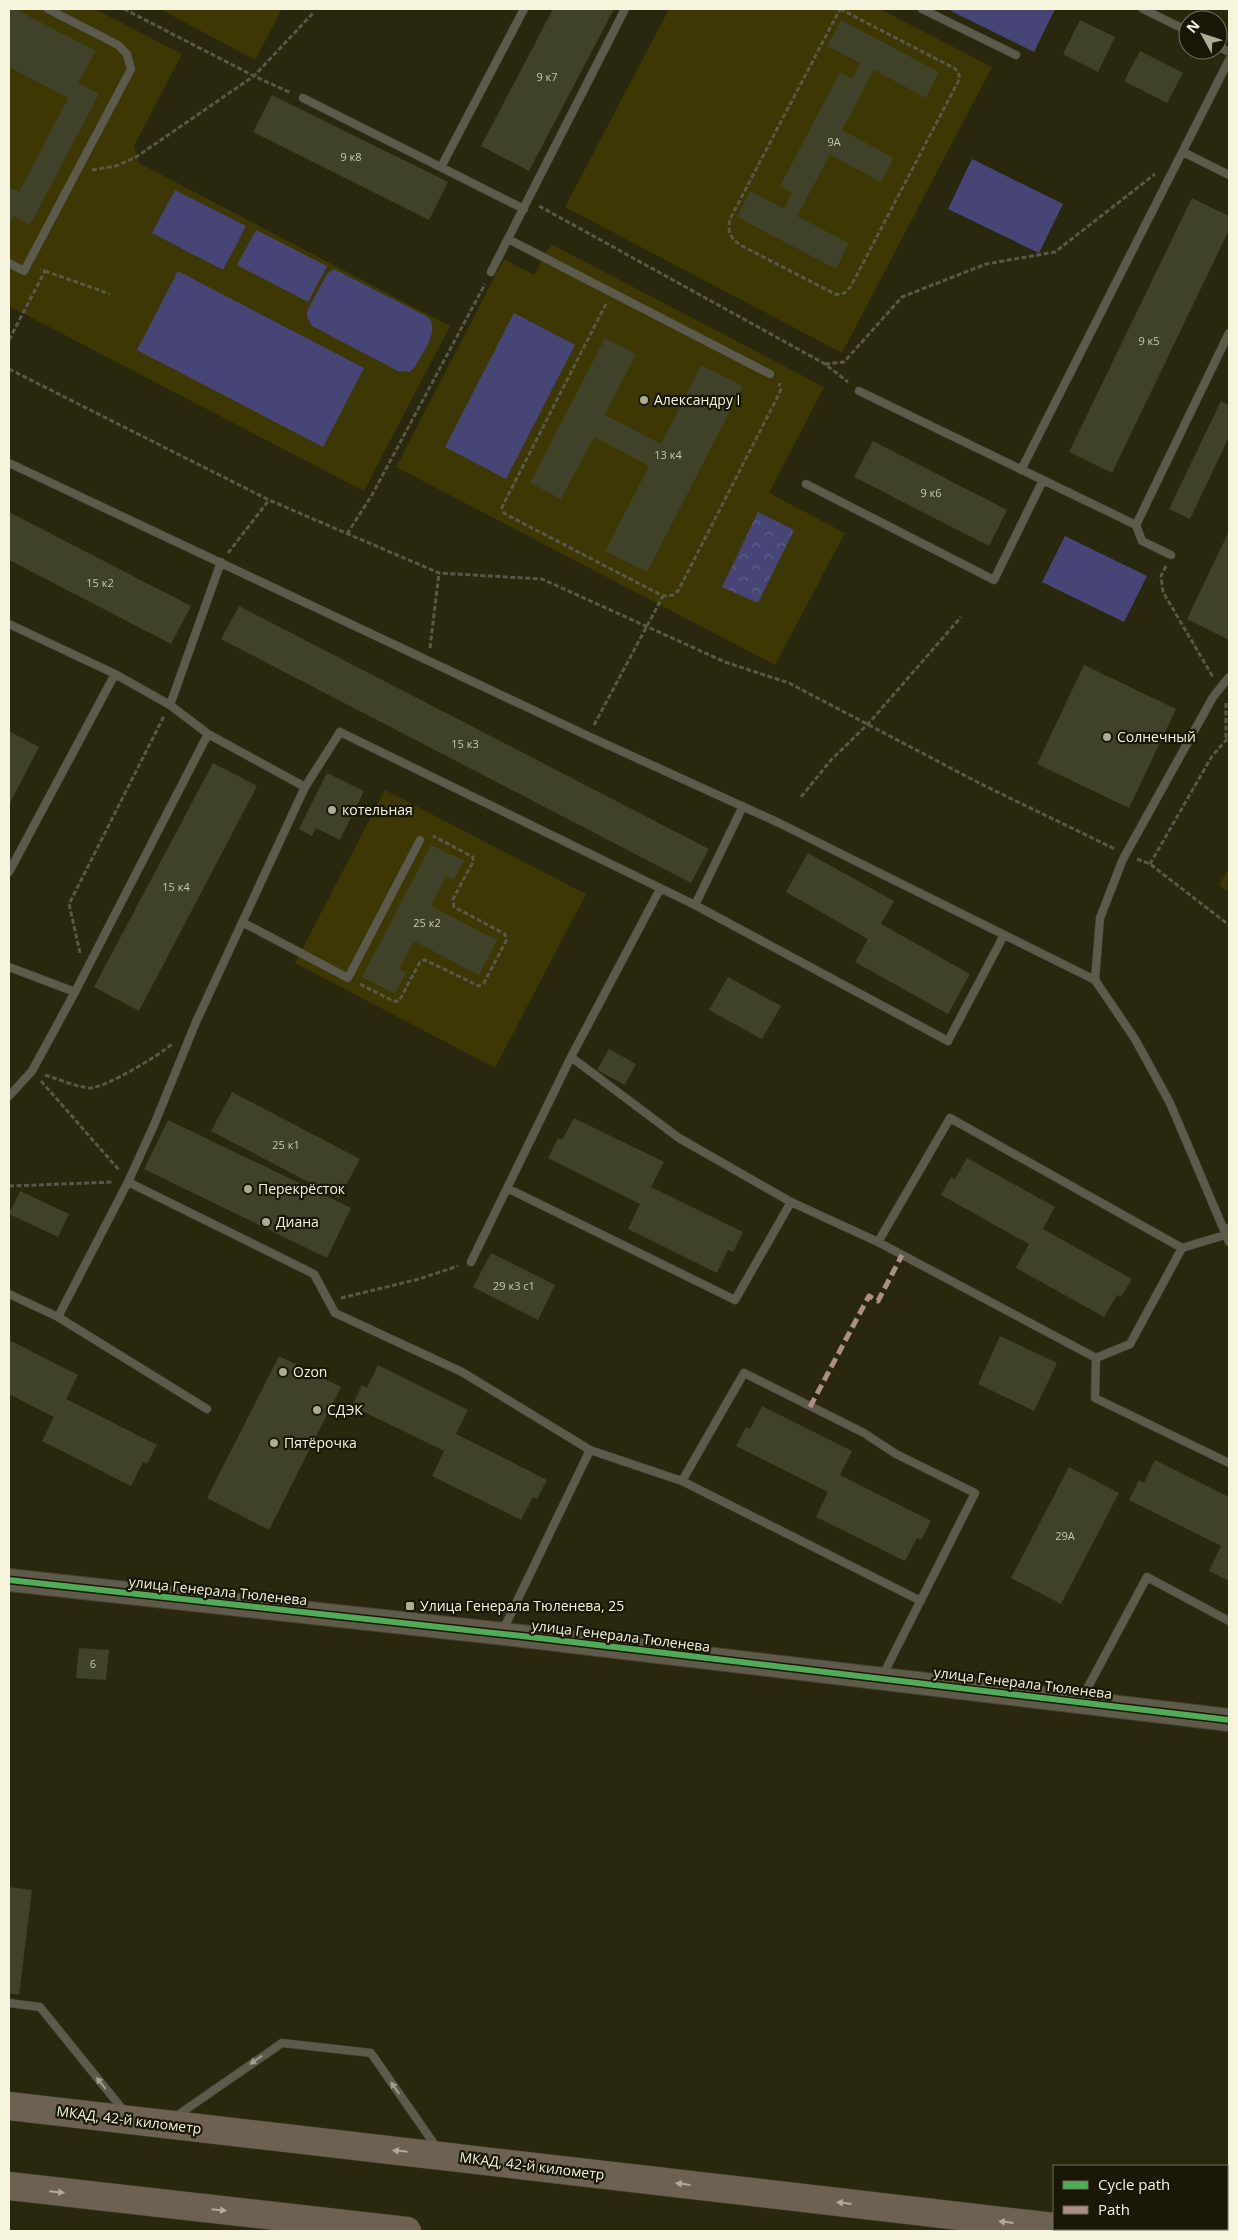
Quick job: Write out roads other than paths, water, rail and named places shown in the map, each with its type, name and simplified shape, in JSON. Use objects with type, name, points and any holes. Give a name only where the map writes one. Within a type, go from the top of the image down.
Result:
[{"type":"highway","name":"МКАД, 42-й километр","points":[[9,2106],[1053,2227]]},
{"type":"highway","points":[[9,2186],[407,2231]]},
{"type":"street","name":"улица Генерала Тюленева","points":[[9,1580],[501,1634],[1229,1720]]},
{"type":"lane","points":[[9,263],[24,271],[132,69],[127,54],[118,45],[48,9]]},
{"type":"lane","points":[[441,167],[524,9]]},
{"type":"lane","points":[[491,272],[625,9]]},
{"type":"lane","points":[[922,9],[1016,55]]},
{"type":"lane","points":[[1143,9],[1178,26]]},
{"type":"lane","points":[[1021,470],[1229,60]]},
{"type":"lane","points":[[303,98],[524,209]]},
{"type":"lane","points":[[1183,152],[1229,175]]},
{"type":"lane","points":[[508,239],[770,374]]},
{"type":"lane","points":[[1136,525],[1229,332]]},
{"type":"lane","points":[[859,391],[1136,525],[1142,541],[1170,555]]},
{"type":"lane","points":[[9,463],[588,736],[743,806],[1095,980],[1135,1039],[1170,1103],[1228,1235],[1182,1248],[950,1118],[878,1242]]},
{"type":"lane","points":[[806,484],[994,580],[1043,480]]},
{"type":"lane","points":[[170,705],[221,562]]},
{"type":"lane","points":[[9,624],[115,674],[170,705],[208,734],[305,787]]},
{"type":"lane","points":[[9,872],[115,674]]},
{"type":"lane","points":[[1095,980],[1100,918],[1125,854],[1213,697],[1229,677]]},
{"type":"lane","points":[[58,1317],[128,1182],[154,1125],[196,1022],[305,787],[340,732],[694,905],[948,1041],[1004,935]]},
{"type":"lane","points":[[9,1096],[32,1071],[85,973],[208,734]]},
{"type":"lane","points":[[694,905],[743,806]]},
{"type":"lane","points":[[242,922],[348,978],[420,840]]},
{"type":"lane","points":[[471,1262],[571,1056],[660,889]]},
{"type":"lane","points":[[9,967],[75,992]]},
{"type":"lane","points":[[571,1056],[679,1138],[791,1202],[878,1242],[1096,1358]]},
{"type":"lane","points":[[128,1182],[314,1274],[335,1313],[462,1372],[590,1450],[682,1481],[921,1601]]},
{"type":"lane","points":[[507,1188],[735,1300],[791,1202]]},
{"type":"lane","points":[[1096,1358],[1130,1344],[1182,1248]]},
{"type":"lane","points":[[9,1294],[58,1317],[207,1409]]},
{"type":"lane","points":[[1096,1358],[1095,1398],[1229,1464]]},
{"type":"lane","points":[[682,1481],[744,1373],[855,1429],[896,1454],[975,1493],[881,1679]]},
{"type":"lane","points":[[501,1634],[590,1450]]},
{"type":"lane","points":[[1080,1702],[1147,1577],[1229,1621]]},
{"type":"lane","points":[[9,2003],[40,2007],[132,2121]]},
{"type":"lane","points":[[164,2124],[282,2042],[371,2054],[443,2156]]},
{"type":"place","name":"Александру I","points":[[644,400]]},
{"type":"place","name":"Солнечный","points":[[1107,737]]},
{"type":"place","name":"котельная","points":[[332,810]]},
{"type":"place","name":"Перекрёсток","points":[[248,1189]]},
{"type":"place","name":"Диана","points":[[266,1222]]},
{"type":"place","name":"Ozon","points":[[283,1372]]},
{"type":"place","name":"СДЭК","points":[[317,1410]]},
{"type":"place","name":"Пятёрочка","points":[[274,1443]]},
{"type":"place","name":"Улица Генерала Тюленева, 25","points":[[410,1606]]}]
